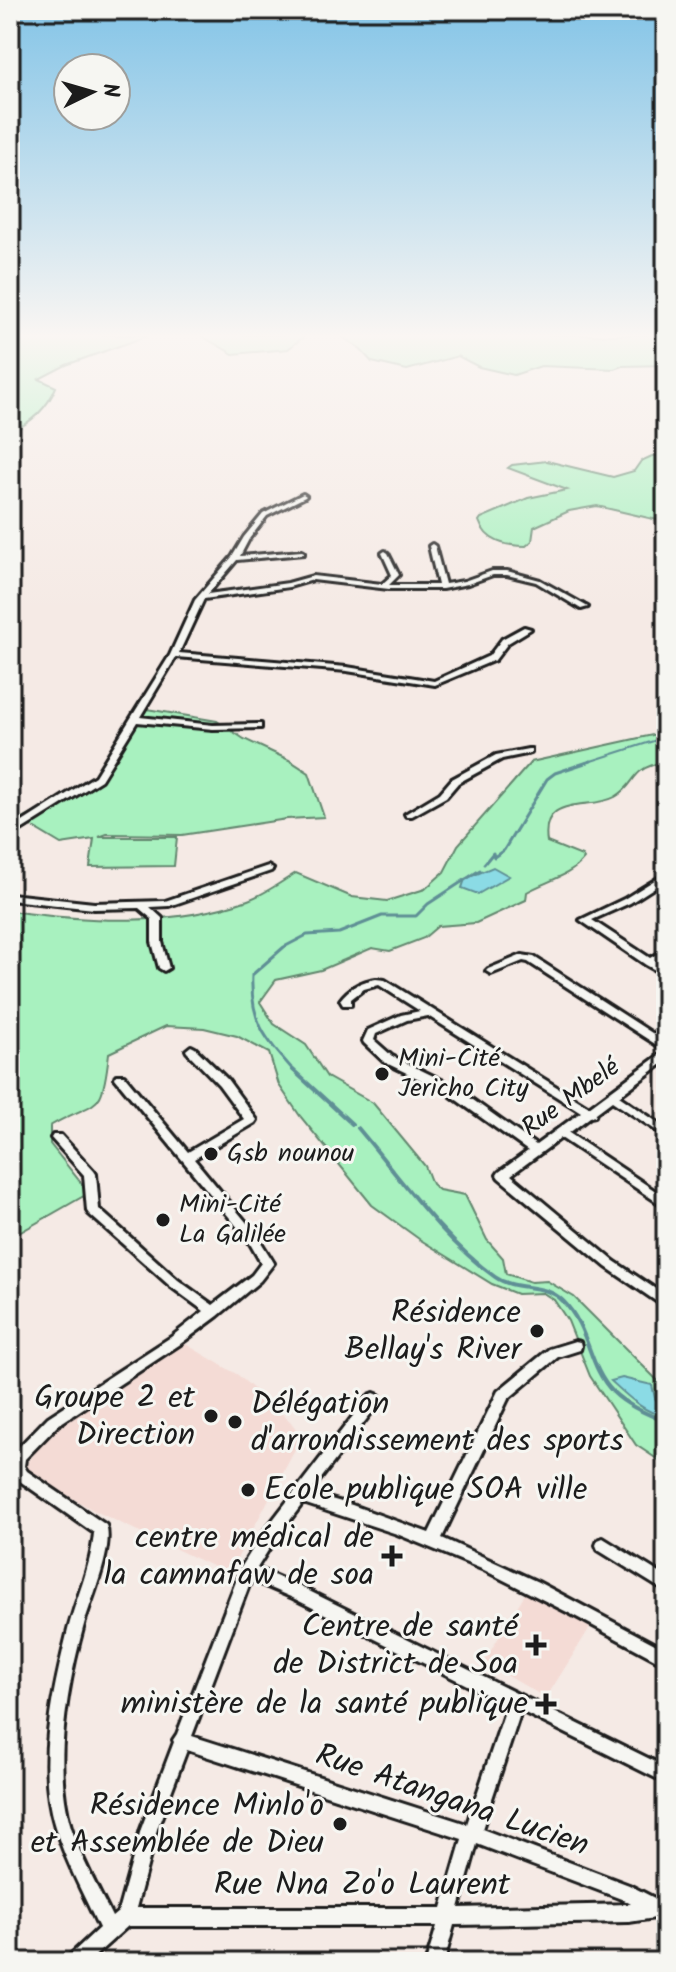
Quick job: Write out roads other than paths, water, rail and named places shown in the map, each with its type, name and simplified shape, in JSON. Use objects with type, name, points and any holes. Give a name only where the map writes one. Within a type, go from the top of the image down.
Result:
[{"type":"street","points":[[10,834],[98,778],[174,655],[188,619],[202,597],[235,558],[249,533],[265,515],[303,496]]},
{"type":"street","points":[[432,546],[442,587]]},
{"type":"street","points":[[235,558],[302,553]]},
{"type":"street","points":[[384,586],[396,575],[385,553]]},
{"type":"street","points":[[202,597],[321,577],[384,586],[442,587],[466,583],[492,573],[507,573],[538,581],[579,607]]},
{"type":"street","points":[[174,655],[347,669],[435,683],[492,658],[505,641],[527,629]]},
{"type":"street","points":[[135,719],[213,727],[258,726]]},
{"type":"street","points":[[409,814],[443,795],[455,781],[499,757],[528,751]]},
{"type":"street","points":[[10,897],[94,906],[166,904],[268,869]]},
{"type":"street","points":[[666,876],[627,901],[585,920],[666,973]]},
{"type":"street","points":[[143,906],[157,918],[157,942],[164,968]]},
{"type":"street","points":[[649,963],[666,952]]},
{"type":"street","points":[[491,971],[522,958],[531,959],[666,1047]]},
{"type":"street","points":[[347,1003],[345,1000],[349,995],[376,981],[591,1113]]},
{"type":"street","points":[[428,1013],[400,1019],[372,1032],[368,1041],[388,1059],[448,1088],[537,1151]]},
{"type":"street","points":[[186,1158],[251,1120],[223,1082],[191,1050]]},
{"type":"street","name":"Rue Mbelé","points":[[666,1056],[503,1175],[610,1264],[666,1303]]},
{"type":"street","points":[[109,1930],[72,1852],[61,1823],[55,1793],[59,1721],[69,1657],[101,1530],[22,1475],[17,1467],[19,1456],[53,1421],[148,1360],[214,1312],[266,1270],[268,1263],[252,1237],[120,1078]]},
{"type":"street","points":[[612,1096],[666,1133]]},
{"type":"street","points":[[563,1134],[666,1204]]},
{"type":"street","points":[[57,1138],[90,1174],[93,1211],[174,1283],[214,1312]]},
{"type":"street","points":[[434,1539],[503,1395],[554,1353],[575,1346]]},
{"type":"street","points":[[75,1962],[125,1917],[149,1829],[247,1571],[267,1539],[374,1399]]},
{"type":"street","points":[[302,1497],[434,1539],[488,1562],[666,1658]]},
{"type":"street","points":[[603,1545],[666,1585]]},
{"type":"street","points":[[247,1571],[298,1593],[666,1775]]},
{"type":"street","points":[[435,1962],[446,1917],[516,1702]]},
{"type":"street","name":"Rue Atangana Lucien","points":[[181,1740],[472,1834],[629,1893],[661,1911]]},
{"type":"street","name":"Rue Nna Zo'o Laurent","points":[[125,1917],[446,1917],[661,1911]]},
{"type":"water","points":[[493,867],[509,876],[478,894],[462,888],[465,879]]},
{"type":"water","points":[[622,1378],[652,1385],[655,1398],[666,1414],[645,1409],[611,1381]]},
{"type":"waterway","points":[[585,763],[666,737]]},
{"type":"waterway","points":[[585,763],[591,761]]},
{"type":"waterway","points":[[484,864],[493,853],[494,857],[504,850],[547,779],[555,773],[585,763]]},
{"type":"waterway","points":[[293,1070],[274,1048],[256,1017],[252,975],[284,947],[307,935],[339,933],[382,916],[416,916],[428,904],[480,870]]},
{"type":"waterway","points":[[293,1070],[352,1124]]},
{"type":"waterway","points":[[358,1128],[422,1207],[475,1261],[503,1282],[548,1291],[563,1301],[579,1323],[598,1371],[613,1392],[631,1406],[666,1422]]},
{"type":"place","name":"Mini-Cité Jericho City","points":[[382,1074]]},
{"type":"place","name":"Gsb nounou","points":[[211,1154]]},
{"type":"place","name":"Mini-Cité La Galilée","points":[[163,1220]]},
{"type":"place","name":"Résidence Bellay's River","points":[[537,1331]]},
{"type":"place","name":"Groupe 2 et Direction","points":[[211,1416]]},
{"type":"place","name":"Délégation d'arrondissement des sports","points":[[235,1422]]},
{"type":"place","name":"Ecole publique SOA ville","points":[[248,1490]]},
{"type":"place","name":"centre médical de la camnafaw de soa","points":[[392,1556]]},
{"type":"place","name":"Centre de santé de District de Soa","points":[[536,1645]]},
{"type":"place","name":"ministère de la santé publique","points":[[546,1704]]},
{"type":"place","name":"Résidence Minlo'o et Assemblée de Dieu","points":[[340,1824]]}]
